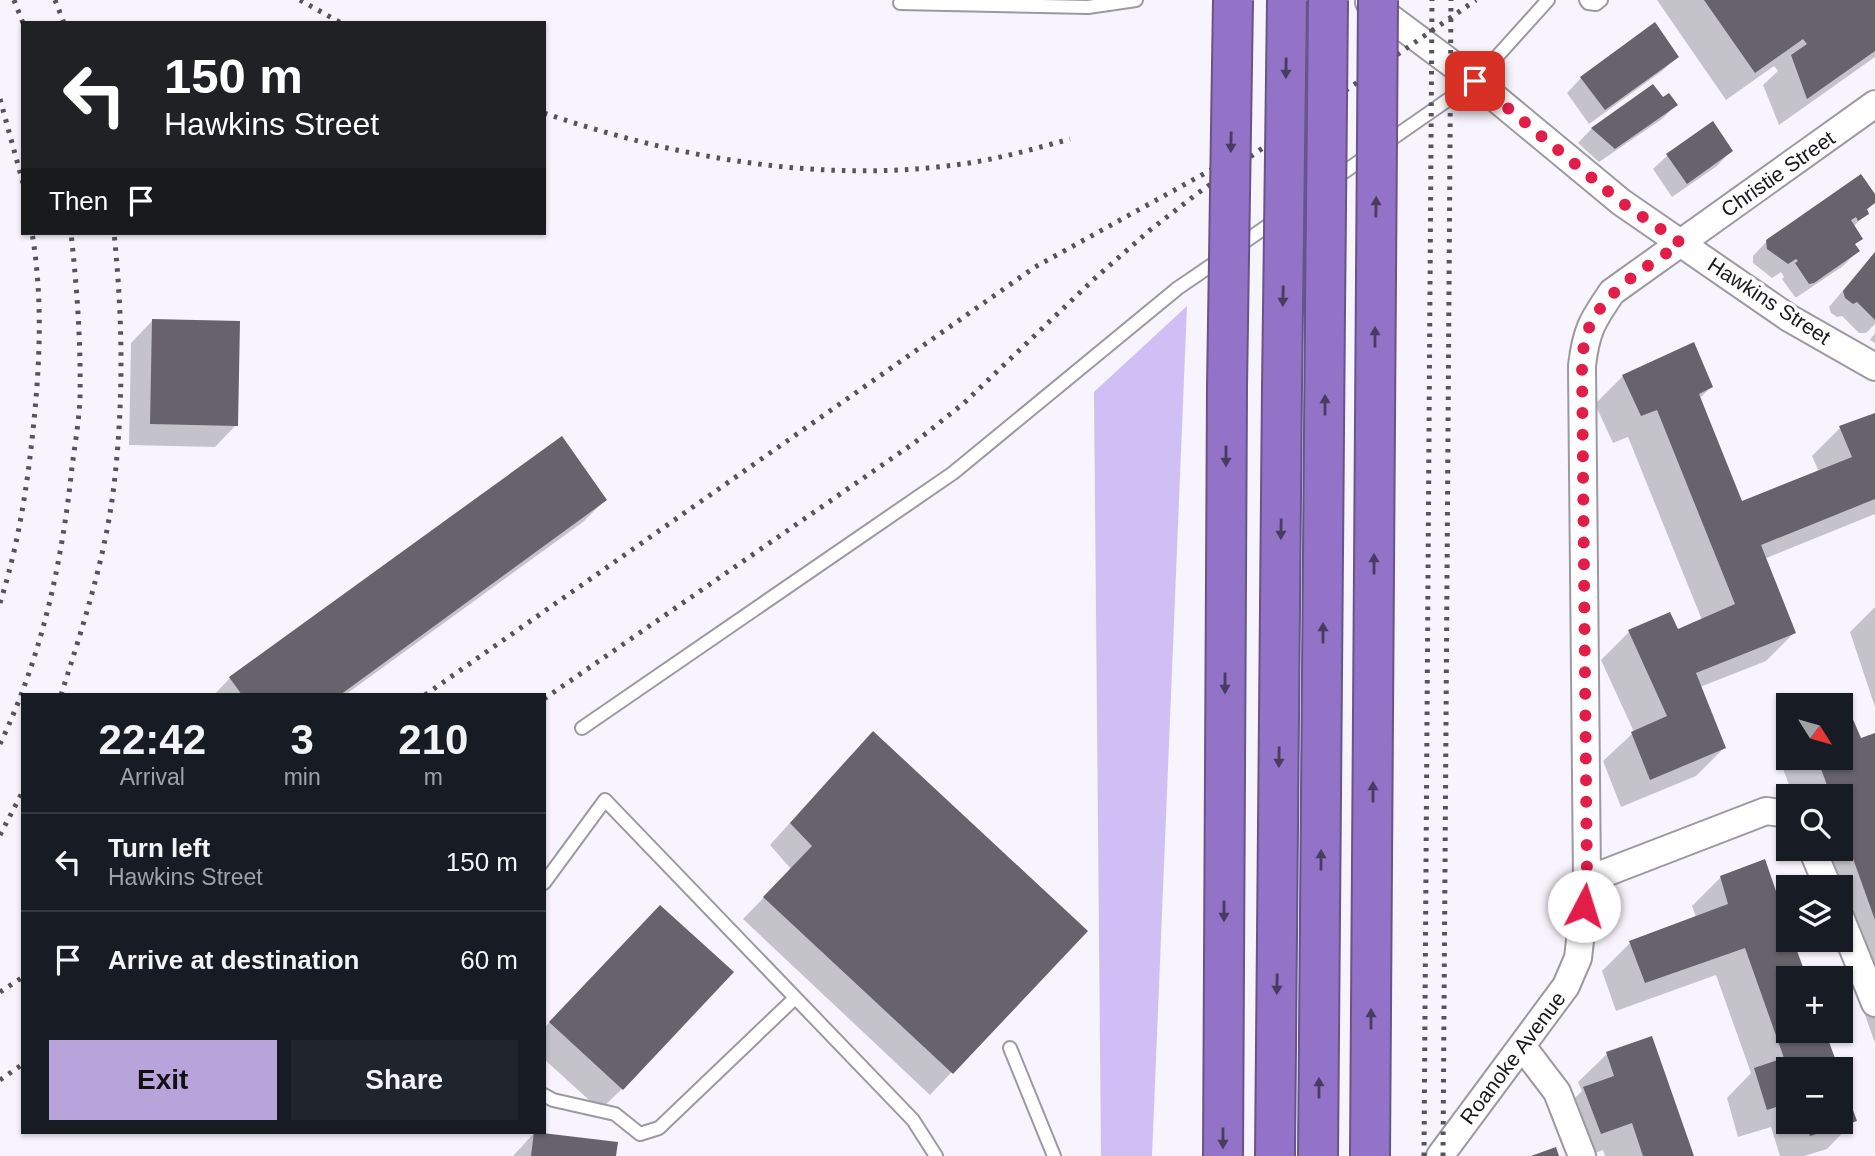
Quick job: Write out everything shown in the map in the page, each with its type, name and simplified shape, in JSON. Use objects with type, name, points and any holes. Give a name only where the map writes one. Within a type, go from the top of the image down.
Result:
[{"type":"highway","points":[[1223,1156],[1227,387],[1233,0]]},
{"type":"highway","points":[[1275,1156],[1287,0]]},
{"type":"highway","points":[[1318,1156],[1328,0]]},
{"type":"highway","points":[[1370,1156],[1378,0]]},
{"type":"street","name":"Hawkins Street","points":[[1367,0],[1475,81],[1621,202],[1789,318],[1875,367]]},
{"type":"street","name":"Christie Street","points":[[1681,243],[1875,104]]},
{"type":"street","name":"Roanoke Avenue","points":[[1440,1156],[1566,986],[1578,958],[1587,880],[1582,366],[1586,338],[1596,315],[1612,292],[1681,243]]},
{"type":"street","points":[[1587,880],[1766,811],[1776,812]]},
{"type":"street","points":[[1853,949],[1875,1003]]},
{"type":"street","points":[[1522,1046],[1557,1092],[1582,1156]]},
{"type":"lane","points":[[900,3],[1086,3],[1136,0]]},
{"type":"lane","points":[[1315,193],[1475,81],[1548,0]]},
{"type":"lane","points":[[1586,0],[1596,4],[1601,0]]},
{"type":"lane","points":[[582,728],[953,473],[1178,288],[1292,209]]},
{"type":"lane","points":[[546,880],[606,800],[913,1121],[936,1156]]},
{"type":"lane","points":[[546,1096],[615,1114],[640,1134],[659,1128],[795,998]]},
{"type":"lane","points":[[1010,1048],[1054,1156]]},
{"type":"shaded area","points":[[1187,306],[1152,1156],[1101,1156],[1094,392]]},
{"type":"building","points":[[1704,0],[1875,0],[1875,51],[1807,99],[1791,55],[1807,44],[1803,39],[1755,73]]},
{"type":"building","points":[[1655,22],[1679,57],[1605,110],[1580,77]]},
{"type":"building","points":[[1653,84],[1663,97],[1669,93],[1678,105],[1615,149],[1591,128]]},
{"type":"building","points":[[1713,121],[1733,151],[1687,184],[1666,154]]},
{"type":"building","points":[[1861,174],[1875,194],[1875,203],[1867,209],[1869,214],[1858,221],[1856,217],[1851,220],[1863,239],[1855,244],[1860,251],[1809,284],[1795,263],[1798,261],[1796,259],[1788,264],[1767,249],[1766,240]]},
{"type":"building","points":[[1875,252],[1875,320],[1857,302],[1853,304],[1845,298],[1843,291]]},
{"type":"building","points":[[152,319],[240,321],[238,426],[150,424]]},
{"type":"building","points":[[1694,342],[1713,387],[1699,394],[1742,501],[1852,457],[1839,426],[1875,413],[1875,499],[1761,545],[1796,633],[1696,673],[1726,748],[1650,780],[1631,732],[1667,716],[1628,630],[1670,612],[1678,629],[1735,604],[1657,410],[1641,416],[1622,375]]},
{"type":"building","points":[[562,436],[607,500],[343,693],[241,693],[229,677]]},
{"type":"building","points":[[1853,719],[1861,738],[1875,733],[1875,920],[1853,859],[1853,784],[1827,784],[1821,770],[1853,770]]},
{"type":"building","points":[[873,731],[1088,931],[953,1074],[763,897],[812,846],[790,823]]},
{"type":"building","points":[[1765,859],[1776,891],[1776,952],[1797,952],[1803,966],[1776,966],[1776,1035],[1745,948],[1645,983],[1629,941],[1728,904],[1720,876]]},
{"type":"building","points":[[660,905],[734,972],[623,1090],[549,1022]]},
{"type":"building","points":[[1652,1036],[1694,1156],[1643,1156],[1632,1123],[1601,1134],[1583,1087],[1614,1076],[1606,1052]]},
{"type":"building","points":[[1779,1043],[1829,1043],[1835,1057],[1784,1057]]},
{"type":"building","points":[[1776,1061],[1776,1107],[1767,1110],[1754,1068]]},
{"type":"building","points":[[534,1134],[618,1142],[616,1156],[531,1156]]},
{"type":"building","points":[[1556,1147],[1559,1156],[1531,1156]]},
{"type":"railway","points":[[14,0],[22,21]]},
{"type":"railway","points":[[55,0],[63,21]]},
{"type":"railway","points":[[300,0],[337,21]]},
{"type":"railway","points":[[1424,1156],[1432,0]]},
{"type":"railway","points":[[1443,1156],[1451,0]]},
{"type":"railway","points":[[546,698],[914,443],[964,403],[1093,280],[1150,230],[1198,193],[1476,0]]},
{"type":"railway","points":[[0,99],[21,176]]},
{"type":"railway","points":[[546,114],[645,143],[750,163],[803,169],[856,171],[962,164],[1002,157],[1070,139]]},
{"type":"railway","points":[[428,693],[1035,267],[1238,155]]},
{"type":"railway","points":[[0,603],[21,517],[35,405],[39,306],[32,235]]},
{"type":"railway","points":[[22,693],[39,643],[56,574],[78,424],[80,356],[71,235]]},
{"type":"railway","points":[[62,693],[98,570],[109,519],[117,460],[121,363],[114,235]]},
{"type":"railway","points":[[0,744],[21,695]]},
{"type":"railway","points":[[0,835],[21,795]]},
{"type":"railway","points":[[0,992],[21,978]]},
{"type":"railway","points":[[0,1080],[21,1065]]},
{"type":"route","points":[[1475,81],[1621,202],[1681,243],[1612,292],[1596,315],[1586,338],[1582,366],[1587,880],[1584,906]]}]
